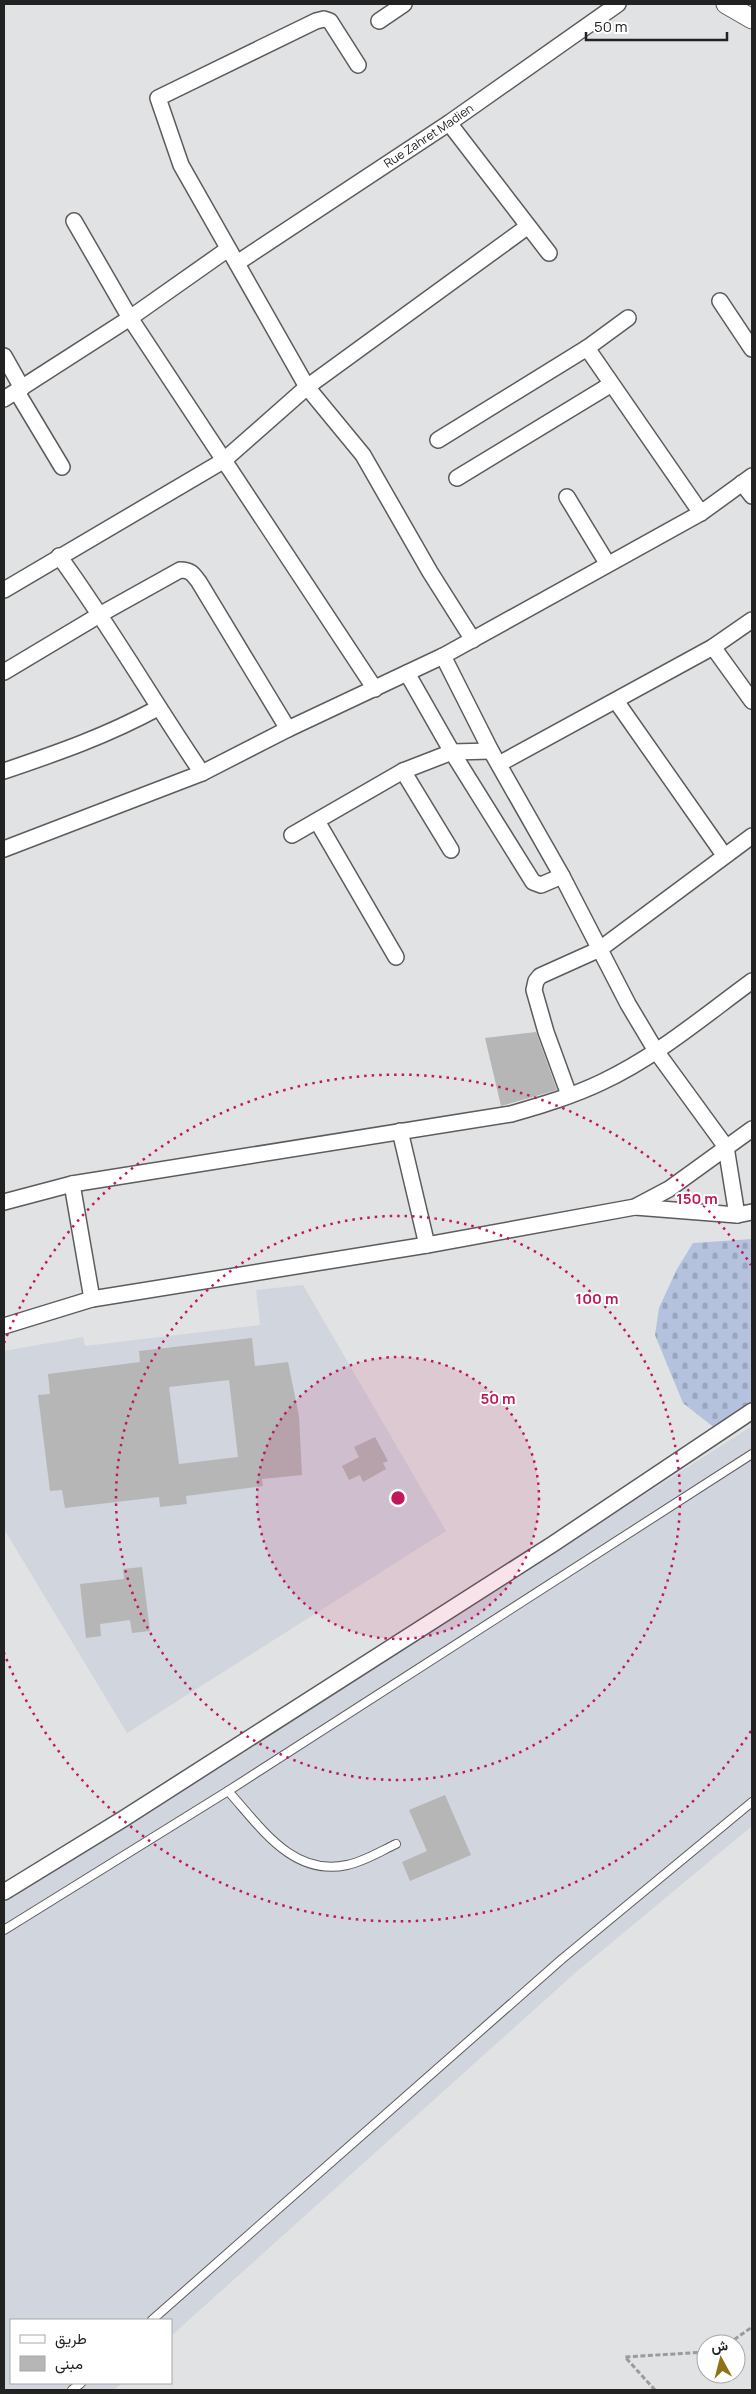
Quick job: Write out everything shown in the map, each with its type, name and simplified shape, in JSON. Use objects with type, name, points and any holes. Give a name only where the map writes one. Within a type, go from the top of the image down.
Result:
[{"type":"street","points":[[379,22],[404,4]]},
{"type":"street","name":"Rue Zahret Madien","points":[[237,263],[449,124],[618,4]]},
{"type":"street","points":[[726,4],[752,19]]},
{"type":"street","points":[[358,65],[330,22],[324,19],[316,21],[158,98],[181,165],[307,386],[363,455],[430,572],[473,640]]},
{"type":"street","points":[[449,124],[549,253]]},
{"type":"street","points":[[74,221],[130,318],[375,689]]},
{"type":"street","points":[[4,590],[223,461],[307,386],[527,227]]},
{"type":"street","points":[[14,393],[130,318],[228,249]]},
{"type":"street","points":[[720,300],[752,350]]},
{"type":"street","points":[[438,440],[587,348],[628,318]]},
{"type":"street","points":[[587,348],[610,385],[700,512]]},
{"type":"street","points":[[4,356],[14,393],[62,467]]},
{"type":"street","points":[[457,478],[610,385]]},
{"type":"street","points":[[4,849],[202,773],[288,729],[443,656],[700,512],[747,479],[752,496]]},
{"type":"street","points":[[567,496],[607,563]]},
{"type":"street","points":[[59,556],[101,614],[158,708],[202,773]]},
{"type":"street","points":[[4,672],[101,614],[180,570],[191,572],[288,729]]},
{"type":"street","points":[[292,835],[403,771],[452,752],[495,758],[616,701],[713,647],[752,620]]},
{"type":"street","points":[[713,647],[752,701]]},
{"type":"street","points":[[443,656],[495,758],[562,876],[628,1004],[656,1051],[726,1147],[737,1215]]},
{"type":"street","points":[[407,673],[452,752],[533,882],[541,885],[562,876]]},
{"type":"street","points":[[616,701],[724,856]]},
{"type":"street","points":[[4,771],[81,745],[158,708]]},
{"type":"street","points":[[403,771],[451,850]]},
{"type":"street","points":[[317,821],[396,957]]},
{"type":"street","points":[[569,1095],[546,1032],[534,990],[536,981],[540,976],[600,949],[752,836]]},
{"type":"street","points":[[4,1202],[72,1184],[511,1114],[603,1082],[656,1051],[752,981]]},
{"type":"street","points":[[635,1207],[668,1189],[752,1129]]},
{"type":"street","points":[[400,1131],[428,1245]]},
{"type":"street","points":[[72,1184],[92,1299]]},
{"type":"street","points":[[4,1326],[92,1299],[428,1245],[635,1207],[737,1215],[752,1212]]},
{"type":"street","points":[[4,1892],[123,1819],[545,1549],[752,1411]]},
{"type":"lane","points":[[4,1930],[228,1791],[752,1454]]},
{"type":"lane","points":[[228,1791],[290,1856],[308,1865],[329,1868],[349,1865],[396,1844]]},
{"type":"lane","points":[[153,2319],[562,1959],[752,1802]]},
{"type":"path","points":[[655,2390],[625,2357],[696,2353]]},
{"type":"shaded area","points":[[303,1285],[446,1531],[127,1733],[4,1529],[4,1351],[83,1337],[85,1346],[260,1325],[256,1290]]},
{"type":"shaded area","points":[[752,1426],[752,1826],[575,1973],[172,2335],[172,2319],[10,2319],[10,2384],[121,2384],[114,2390],[4,2390],[4,1903]]},
{"type":"green space","points":[[752,1239],[752,1405],[716,1429],[683,1403],[655,1335],[659,1308],[677,1269],[693,1243]]},
{"type":"building","points":[[536,1032],[557,1090],[501,1106],[485,1038]]},
{"type":"building","points":[[252,1338],[255,1366],[288,1362],[299,1416],[302,1475],[262,1479],[263,1486],[186,1496],[187,1504],[160,1507],[159,1497],[65,1508],[62,1490],[50,1491],[38,1395],[50,1394],[48,1374],[140,1362],[139,1351]],"holes":[[[229,1380],[238,1457],[179,1464],[169,1387]]]},
{"type":"building","points":[[375,1437],[388,1461],[383,1463],[386,1469],[363,1482],[360,1475],[349,1480],[342,1466],[359,1457],[354,1447]]},
{"type":"building","points":[[142,1567],[150,1631],[132,1633],[130,1620],[100,1624],[101,1636],[86,1638],[80,1584],[124,1579],[123,1569]]},
{"type":"building","points":[[445,1795],[471,1855],[410,1881],[402,1862],[427,1851],[409,1810]]}]
